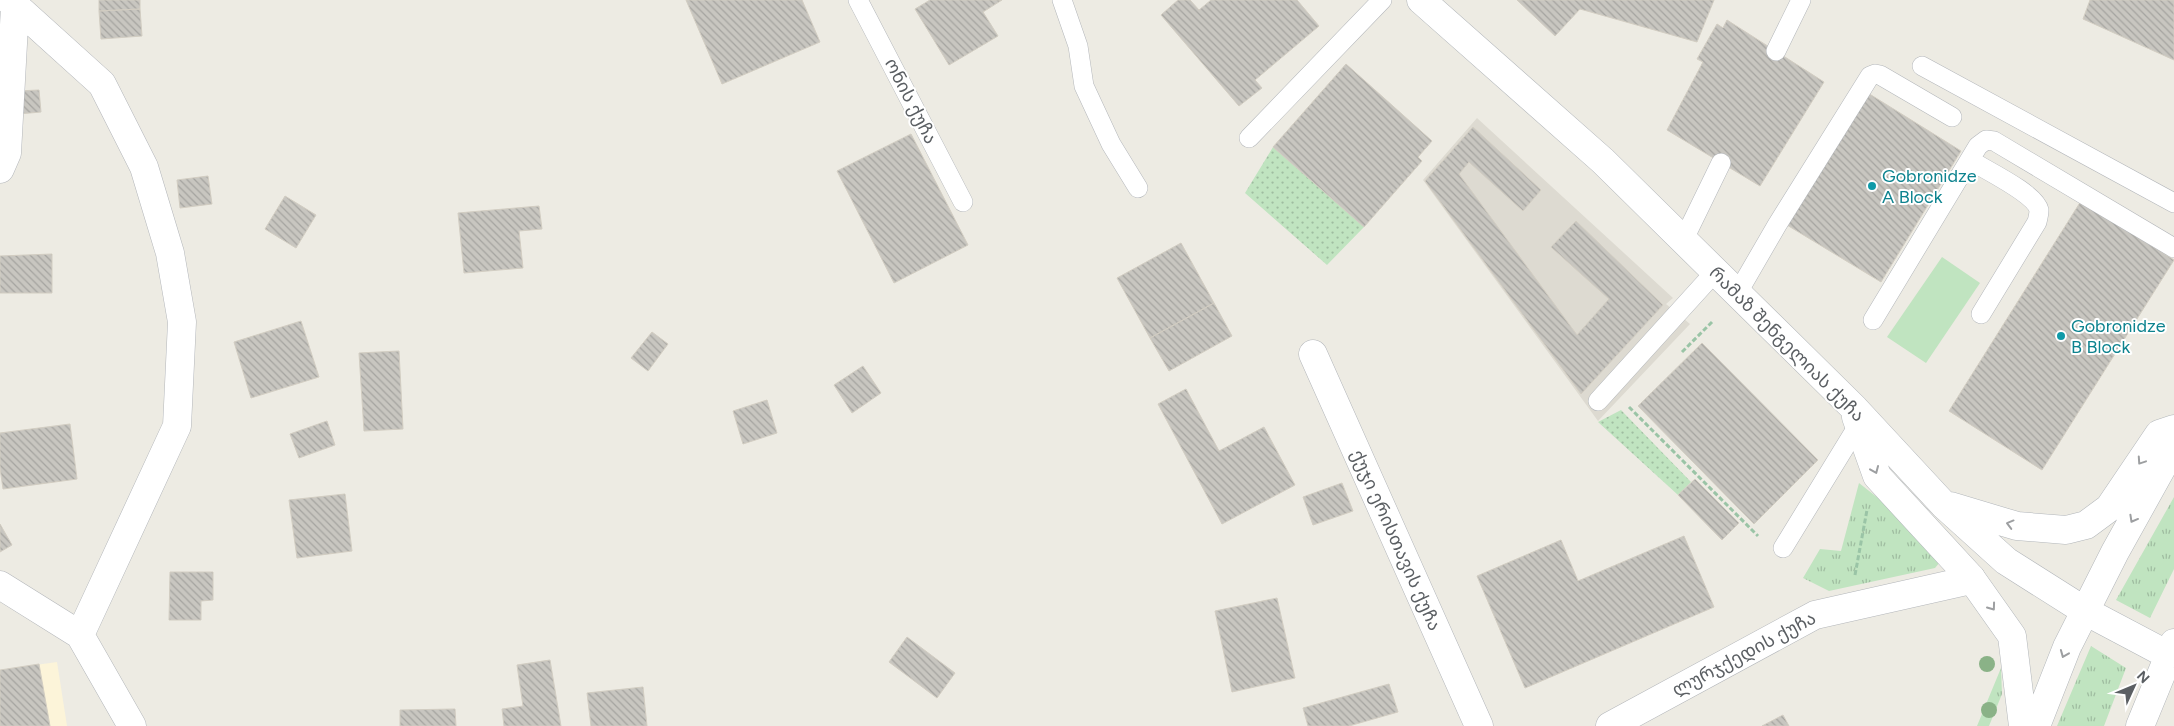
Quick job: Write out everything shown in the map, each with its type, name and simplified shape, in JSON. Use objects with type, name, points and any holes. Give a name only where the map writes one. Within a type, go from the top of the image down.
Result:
[{"type":"main road","name":"რამაზ შენგელიას ქუჩა","points":[[1421,0],[1603,161],[1737,294],[1944,505],[2006,561],[2086,611],[2172,652]]},
{"type":"main road","points":[[0,169],[7,152],[12,4]]},
{"type":"main road","points":[[12,4],[102,84],[144,167],[170,252],[182,322],[177,426],[80,634]]},
{"type":"main road","name":"ქუჯი ერისთავის ქუჩა","points":[[1313,354],[1479,726]]},
{"type":"main road","points":[[1856,416],[1877,476],[1971,578],[2012,636],[2023,726]]},
{"type":"main road","points":[[1944,505],[2017,526],[2066,530],[2086,525],[2109,508],[2159,434],[2174,429]]},
{"type":"main road","points":[[2036,726],[2067,647],[2114,552],[2174,446]]},
{"type":"main road","name":"ლურჯქედის ქუჩა","points":[[1610,726],[1815,614],[1966,582],[1971,578]]},
{"type":"main road","points":[[0,585],[80,634],[132,726]]},
{"type":"main road","points":[[2140,726],[2172,652]]},
{"type":"lane","name":"ონის ქუჩა","points":[[858,0],[963,202]]},
{"type":"lane","points":[[1062,0],[1078,46],[1084,86],[1111,144],[1138,188]]},
{"type":"lane","points":[[1249,138],[1382,0]]},
{"type":"lane","points":[[1776,51],[1800,0]]},
{"type":"lane","points":[[1922,66],[2174,203]]},
{"type":"lane","points":[[1737,294],[1777,225],[1870,76],[1880,75],[1952,117]]},
{"type":"lane","points":[[1873,320],[1978,146],[1986,140],[1994,141],[2174,248]]},
{"type":"lane","points":[[1970,160],[2025,193],[2035,202],[2039,211],[2037,222],[1981,314]]},
{"type":"lane","points":[[1683,241],[1721,163]]},
{"type":"lane","points":[[1598,401],[1715,272]]},
{"type":"lane","points":[[1783,548],[1856,416]]},
{"type":"path","points":[[1677,358],[1712,322]]},
{"type":"path","points":[[1636,400],[1629,407],[1758,536]]},
{"type":"path","points":[[1854,580],[1868,502]]},
{"type":"shaded area","points":[[1477,118],[1673,298],[1666,304],[1690,324],[1598,421],[1423,180]]},
{"type":"shaded area","points":[[57,662],[67,726],[0,726],[0,670]]},
{"type":"green space","points":[[1273,147],[1364,227],[1327,265],[1245,193]]},
{"type":"green space","points":[[1942,257],[1980,283],[1926,363],[1887,337]]},
{"type":"green space","points":[[1621,410],[1691,482],[1678,495],[1598,422]]},
{"type":"green space","points":[[1859,483],[1902,517],[1940,562],[1935,568],[1829,591],[1803,578],[1820,549],[1841,551]]},
{"type":"green space","points":[[2174,497],[2174,569],[2150,618],[2116,600]]},
{"type":"green space","points":[[2091,646],[2126,668],[2104,726],[2057,726]]},
{"type":"green space","points":[[2001,668],[2002,694],[1989,726],[1977,726]]},
{"type":"building","points":[[99,0],[140,0],[140,9],[99,11]]},
{"type":"building","points":[[686,0],[802,0],[820,42],[722,84]]},
{"type":"building","points":[[930,0],[1002,0],[983,12],[998,36],[949,65],[915,9]]},
{"type":"building","points":[[1178,0],[1190,0],[1199,10],[1211,0],[1297,0],[1319,26],[1255,80],[1262,88],[1239,106],[1161,15]]},
{"type":"building","points":[[1517,0],[1714,0],[1697,42],[1580,9],[1555,36]]},
{"type":"building","points":[[2090,0],[2174,0],[2174,60],[2083,19]]},
{"type":"building","points":[[140,9],[142,36],[101,39],[99,11]]},
{"type":"building","points":[[1727,20],[1824,82],[1760,186],[1667,130],[1703,62],[1697,59],[1717,24],[1723,28]]},
{"type":"building","points":[[1346,64],[1432,141],[1418,157],[1422,161],[1364,227],[1273,147]]},
{"type":"building","points":[[39,90],[41,112],[18,114],[17,91]]},
{"type":"building","name":"Gobronidze A Block","points":[[1863,90],[1961,151],[1881,282],[1782,222]]},
{"type":"building","points":[[1473,127],[1541,190],[1523,211],[1469,162],[1459,174],[1577,335],[1609,299],[1551,247],[1576,221],[1663,305],[1581,394],[1425,181]]},
{"type":"building","points":[[911,134],[968,245],[894,283],[837,171]]},
{"type":"building","points":[[208,176],[212,204],[180,208],[177,180]]},
{"type":"building","points":[[285,196],[316,215],[296,248],[265,229]]},
{"type":"building","name":"Gobronidze B Block","points":[[2081,201],[2174,260],[2042,470],[1949,411]]},
{"type":"building","points":[[539,206],[542,229],[519,231],[523,268],[464,273],[458,213]]},
{"type":"building","points":[[1181,243],[1214,303],[1150,338],[1117,278]]},
{"type":"building","points":[[52,254],[52,293],[0,293],[0,256]]},
{"type":"building","points":[[1214,303],[1232,336],[1169,371],[1150,338]]},
{"type":"building","points":[[301,321],[319,377],[251,398],[234,342]]},
{"type":"building","points":[[652,332],[668,344],[648,371],[631,358]]},
{"type":"building","points":[[1702,343],[1818,460],[1754,524],[1638,406]]},
{"type":"building","points":[[399,351],[403,429],[364,431],[359,353]]},
{"type":"building","points":[[863,366],[881,393],[852,413],[834,385]]},
{"type":"building","points":[[1186,389],[1219,451],[1264,427],[1295,485],[1222,524],[1158,404]]},
{"type":"building","points":[[767,400],[777,433],[743,444],[733,411]]},
{"type":"building","points":[[327,421],[335,445],[299,458],[290,434]]},
{"type":"building","points":[[70,424],[77,479],[3,489],[0,468],[0,433]]},
{"type":"building","points":[[1695,479],[1739,523],[1722,540],[1678,495]]},
{"type":"building","points":[[1342,483],[1353,511],[1313,525],[1303,497]]},
{"type":"building","points":[[345,494],[352,551],[297,558],[289,500]]},
{"type":"building","points":[[0,524],[12,545],[0,552]]},
{"type":"building","points":[[1684,536],[1714,607],[1525,688],[1477,576],[1561,540],[1578,581]]},
{"type":"building","points":[[170,572],[213,572],[213,600],[201,601],[201,620],[169,620]]},
{"type":"building","points":[[1277,598],[1295,678],[1232,692],[1215,611]]},
{"type":"building","points":[[907,637],[955,673],[937,698],[889,662]]},
{"type":"building","points":[[550,660],[561,726],[504,726],[502,709],[523,706],[517,665]]},
{"type":"building","points":[[39,664],[50,726],[0,726],[0,670]]},
{"type":"building","points":[[1389,684],[1398,712],[1349,726],[1308,726],[1303,708]]},
{"type":"building","points":[[643,687],[647,726],[591,726],[587,693]]},
{"type":"building","points":[[455,709],[456,726],[400,726],[400,710]]},
{"type":"building","points":[[1783,715],[1789,726],[1762,726]]},
{"type":"place","name":"Gobronidze A Block","points":[[1872,186]]},
{"type":"place","name":"Gobronidze B Block","points":[[2061,336]]}]
